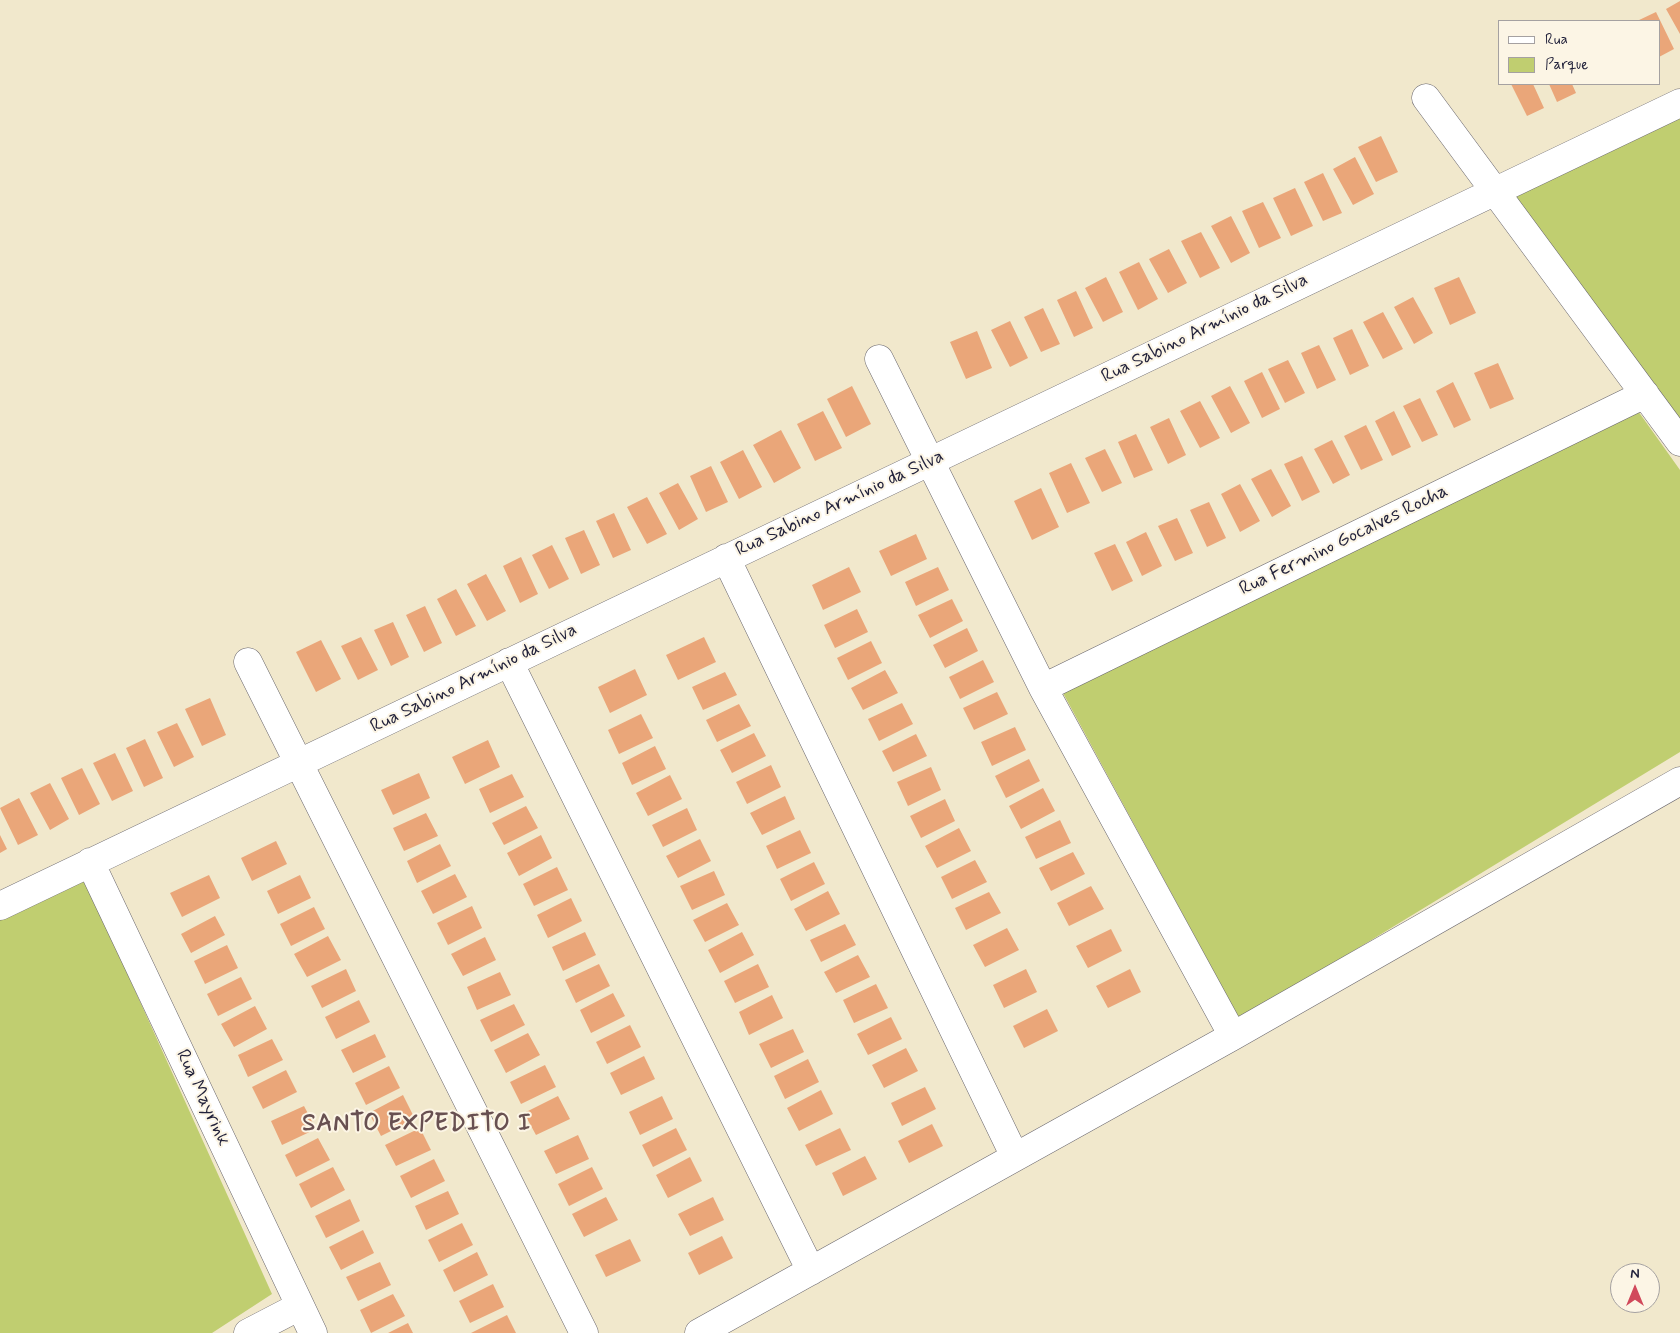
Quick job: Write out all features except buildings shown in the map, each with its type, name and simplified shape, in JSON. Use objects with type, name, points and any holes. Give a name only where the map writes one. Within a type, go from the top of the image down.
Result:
[{"type":"street","points":[[1426,98],[1680,442]]},
{"type":"street","name":"Rua Sabino Armínio da Silva","points":[[0,906],[1680,103]]},
{"type":"street","points":[[878,359],[1043,688],[1233,1036]]},
{"type":"street","name":"Rua Fermino Gocalves Rocha","points":[[1043,688],[1645,394]]},
{"type":"street","points":[[726,558],[1015,1157]]},
{"type":"street","points":[[248,662],[584,1333]]},
{"type":"street","points":[[509,662],[811,1271]]},
{"type":"street","points":[[699,1333],[1233,1036],[1680,781]]},
{"type":"street","name":"Rua Mayrink","points":[[90,862],[314,1333]]},
{"type":"street","points":[[248,1333],[300,1306]]},
{"type":"green space","points":[[1680,116],[1680,427],[1508,195]]},
{"type":"green space","points":[[1638,411],[1680,470],[1680,752],[1240,1020],[1063,693]]},
{"type":"green space","points":[[82,873],[272,1294],[212,1333],[0,1333],[0,911]]},
{"type":"district","name":"SANTO EXPEDITO I","points":[[417,1125]]}]
